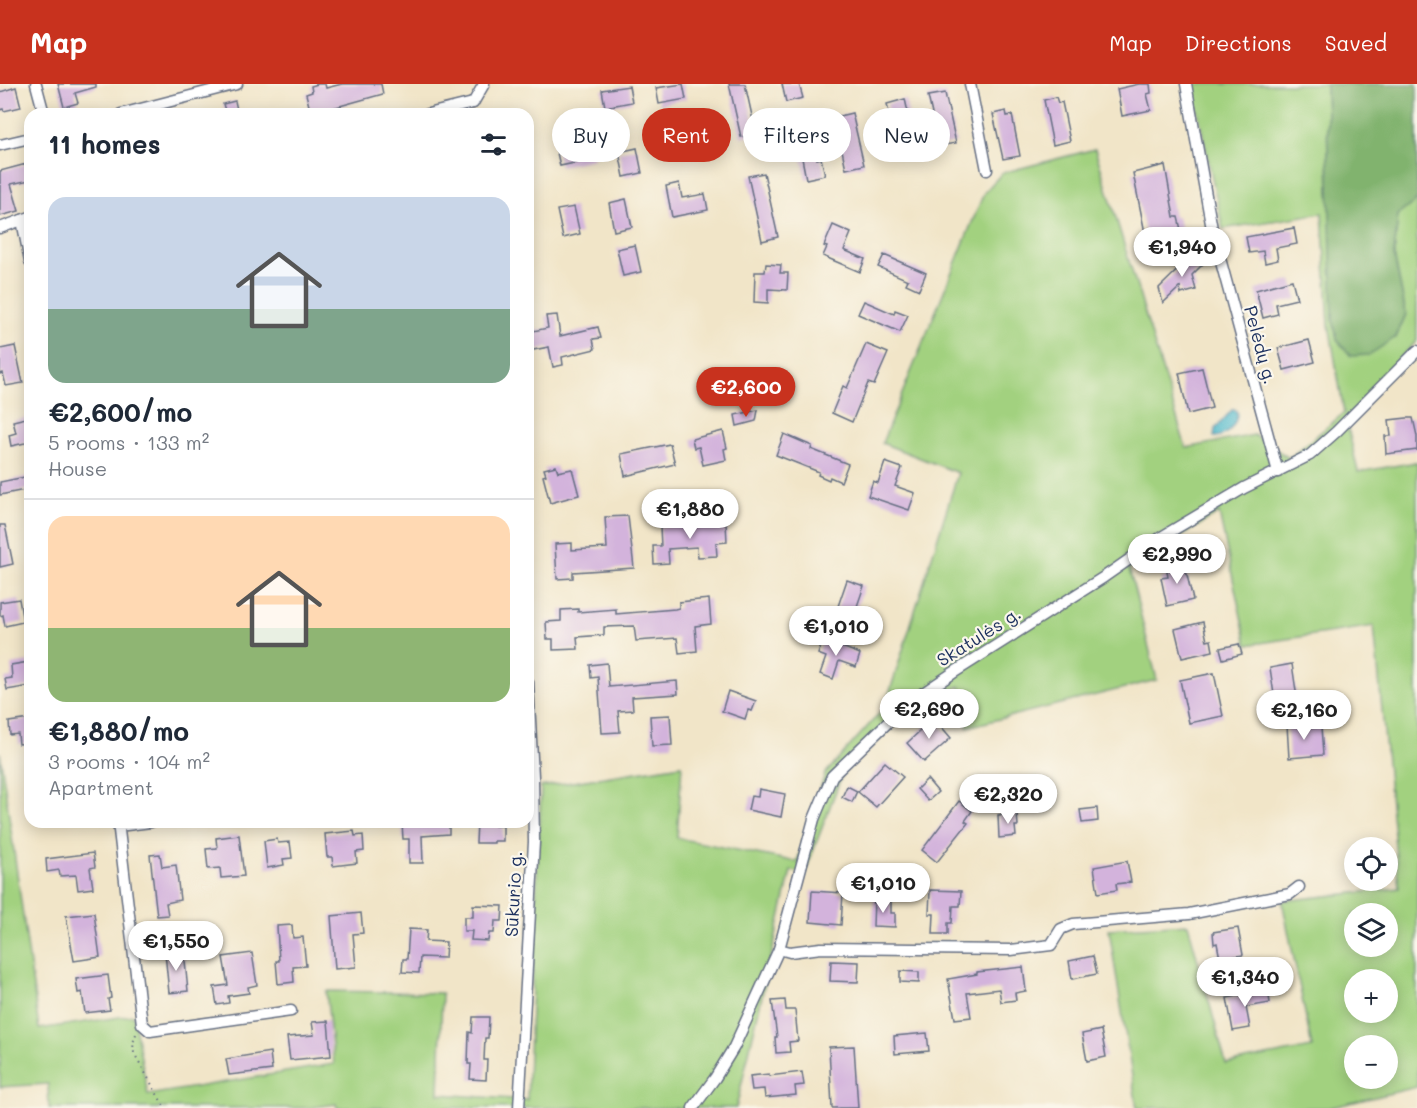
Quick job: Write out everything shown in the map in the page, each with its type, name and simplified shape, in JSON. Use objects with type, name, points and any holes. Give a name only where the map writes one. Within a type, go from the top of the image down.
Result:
[{"type":"street","points":[[36,84],[42,108]]},
{"type":"street","points":[[144,108],[237,84]]},
{"type":"street","points":[[473,108],[484,84]]},
{"type":"street","points":[[970,84],[987,170]]},
{"type":"street","name":"Pelėdų g.","points":[[1186,84],[1212,229],[1278,472]]},
{"type":"street","points":[[0,145],[24,139]]},
{"type":"street","points":[[0,228],[24,220]]},
{"type":"street","name":"Skatulės g.","points":[[693,1108],[734,1047],[778,949],[817,811],[832,776],[907,704],[953,673],[1104,577],[1163,536],[1244,488],[1310,456],[1417,351]]},
{"type":"street","points":[[118,828],[142,1024],[150,1031],[291,1011]]},
{"type":"street","name":"Sūkurio g.","points":[[519,1108],[533,828]]},
{"type":"street","points":[[778,949],[790,952],[821,948],[1011,950],[1031,948],[1051,945],[1061,929],[1073,924],[1189,914],[1290,894],[1299,887]]},
{"type":"path","points":[[142,1024],[135,1037],[134,1053],[165,1108]]},
{"type":"green space","points":[[1192,84],[1326,84],[1329,192],[1396,338],[1406,314],[1394,255],[1398,214],[1417,200],[1417,341],[1346,419],[1358,472],[1417,462],[1417,1087],[1329,1108],[1137,1108],[1109,929],[1188,924],[1226,1064],[1312,1047],[1282,901],[1372,891],[1398,891],[1399,888],[1398,837],[1394,837],[1374,626],[1247,645],[1219,513],[1129,568],[1157,680],[967,727],[960,686],[910,711],[843,772],[805,873],[791,871],[736,1108],[337,1108],[336,1104],[308,1108],[49,1108],[48,1084],[0,1087],[0,752],[39,1029],[133,1015],[148,1095],[334,1064],[326,991],[442,993],[439,1094],[527,1100],[541,787],[682,765],[677,838],[797,862],[825,774],[885,707],[958,473],[882,443],[984,193],[1002,173],[1095,149],[1186,448],[1254,435],[1289,458],[1344,413],[1329,325],[1322,213],[1223,229]]},
{"type":"green space","points":[[1326,84],[1417,84],[1417,200],[1398,215],[1394,255],[1406,314],[1396,337],[1369,355],[1351,356],[1337,340],[1333,320]]},
{"type":"water","points":[[1232,410],[1237,412],[1233,426],[1227,433],[1214,437],[1215,429]]},
{"type":"building","points":[[58,84],[96,84],[96,87],[75,93],[78,103],[64,107]]},
{"type":"building","points":[[325,84],[326,88],[342,84],[381,84],[383,94],[333,108],[310,108],[306,94],[312,92],[311,86]]},
{"type":"building","points":[[683,84],[686,99],[659,104],[656,88]]},
{"type":"building","points":[[729,84],[745,84],[750,108],[743,108],[743,137],[741,137]]},
{"type":"building","points":[[782,84],[799,84],[803,98],[786,102]]},
{"type":"building","points":[[1150,84],[1151,93],[1147,94],[1151,110],[1122,116],[1117,89]]},
{"type":"building","points":[[629,86],[632,102],[605,107],[602,90]]},
{"type":"building","points":[[16,87],[21,107],[0,110],[0,92]]},
{"type":"building","points":[[945,93],[948,108],[931,108],[928,96]]},
{"type":"building","points":[[1056,97],[1058,103],[1062,102],[1070,141],[1053,145],[1044,100]]},
{"type":"building","points":[[905,99],[907,108],[888,108],[887,104]]},
{"type":"building","points":[[235,101],[237,108],[224,108],[223,104]]},
{"type":"building","points":[[1006,111],[1007,116],[1012,115],[1020,156],[1003,159],[993,114]]},
{"type":"building","points":[[851,113],[864,165],[846,169],[845,162],[851,162]]},
{"type":"building","points":[[950,116],[956,143],[950,144]]},
{"type":"building","points":[[637,148],[642,173],[624,177],[621,162],[630,162],[630,150]]},
{"type":"building","points":[[559,162],[579,162],[560,166]]},
{"type":"building","points":[[803,162],[822,162],[825,175],[806,179]]},
{"type":"building","points":[[24,165],[24,181],[11,184],[19,211],[0,216],[0,171]]},
{"type":"building","points":[[1165,165],[1174,217],[1178,217],[1182,234],[1147,243],[1133,173]]},
{"type":"building","points":[[764,173],[778,237],[762,241],[748,176]]},
{"type":"building","points":[[679,183],[682,198],[705,194],[708,210],[672,217],[666,186]]},
{"type":"building","points":[[626,199],[632,227],[614,231],[609,203]]},
{"type":"building","points":[[574,207],[580,234],[563,238],[557,210]]},
{"type":"building","points":[[833,225],[851,233],[844,250],[865,259],[860,272],[823,256],[827,247],[824,246]]},
{"type":"building","points":[[1294,228],[1297,244],[1276,248],[1278,260],[1265,263],[1263,251],[1249,253],[1246,237]]},
{"type":"building","points":[[635,245],[641,272],[623,276],[617,249]]},
{"type":"building","points":[[1200,248],[1203,264],[1192,275],[1196,290],[1181,294],[1180,287],[1163,303],[1159,288]]},
{"type":"building","points":[[884,255],[926,273],[919,290],[906,284],[908,280],[878,267]]},
{"type":"building","points":[[766,264],[781,265],[780,273],[788,273],[787,290],[768,289],[768,303],[754,302],[755,272],[765,272]]},
{"type":"building","points":[[1292,280],[1297,299],[1276,304],[1278,314],[1263,318],[1256,290]]},
{"type":"building","points":[[864,301],[894,314],[895,310],[908,315],[900,332],[858,314]]},
{"type":"building","points":[[557,315],[560,336],[598,327],[601,338],[593,339],[595,349],[562,357],[563,365],[553,367],[549,347],[534,350],[534,331],[548,328],[546,316]]},
{"type":"building","points":[[1309,340],[1315,362],[1284,370],[1278,348]]},
{"type":"building","points":[[866,344],[888,353],[874,385],[868,383],[852,422],[832,413],[843,386],[847,388]]},
{"type":"building","points":[[15,346],[23,383],[6,386],[3,373],[0,374],[0,349]]},
{"type":"building","points":[[1202,368],[1212,408],[1188,414],[1179,373]]},
{"type":"building","points":[[758,410],[756,421],[737,426],[735,415]]},
{"type":"building","points":[[24,418],[24,443],[11,446],[9,435],[16,433],[13,421]]},
{"type":"building","points":[[1413,418],[1417,450],[1386,454],[1385,436],[1391,436],[1389,420]]},
{"type":"building","points":[[723,431],[727,448],[724,449],[726,460],[703,465],[699,447],[694,448],[692,439]]},
{"type":"building","points":[[784,434],[812,446],[811,449],[848,464],[841,482],[830,477],[829,480],[818,475],[819,472],[776,455]]},
{"type":"building","points":[[670,444],[675,464],[625,476],[621,454]]},
{"type":"building","points":[[885,462],[902,468],[895,486],[915,493],[909,510],[868,496],[873,481],[878,483]]},
{"type":"building","points":[[556,466],[558,472],[572,469],[579,495],[550,503],[543,476],[546,475],[544,469]]},
{"type":"building","points":[[24,477],[24,490],[0,495],[0,482]]},
{"type":"building","points":[[628,516],[634,568],[573,572],[573,578],[557,579],[555,544],[572,543],[572,550],[607,548],[605,517]]},
{"type":"building","points":[[726,523],[727,542],[716,543],[717,556],[698,557],[697,547],[668,549],[669,563],[654,564],[653,546],[661,546],[660,527]]},
{"type":"building","points":[[0,525],[5,525],[13,564],[0,567]]},
{"type":"building","points":[[1184,563],[1193,600],[1167,606],[1161,578],[1168,577],[1166,567]]},
{"type":"building","points":[[847,580],[864,586],[852,621],[835,615]]},
{"type":"building","points":[[19,599],[23,622],[5,626],[3,615],[0,616],[0,602]]},
{"type":"building","points":[[709,599],[711,624],[695,626],[697,651],[679,653],[677,638],[636,641],[634,626],[604,627],[604,635],[577,637],[578,649],[553,650],[553,639],[547,639],[546,622],[561,621],[561,610],[578,609],[578,612],[616,609],[616,614],[675,609],[679,608],[679,602]]},
{"type":"building","points":[[1203,622],[1207,641],[1211,640],[1213,651],[1182,658],[1175,629]]},
{"type":"building","points":[[832,639],[843,643],[842,647],[860,654],[856,667],[839,661],[833,679],[820,674],[826,657],[818,654],[823,640],[831,643]]},
{"type":"building","points":[[1239,644],[1242,654],[1223,659],[1220,648]]},
{"type":"building","points":[[24,663],[24,687],[7,690],[5,679],[12,678],[11,665]]},
{"type":"building","points":[[607,663],[609,687],[677,681],[678,694],[632,697],[633,710],[618,711],[620,732],[602,733],[598,677],[591,678],[590,665]]},
{"type":"building","points":[[1292,664],[1297,698],[1275,701],[1270,668]]},
{"type":"building","points":[[1214,673],[1223,716],[1189,723],[1180,680]]},
{"type":"building","points":[[728,691],[756,701],[752,711],[748,710],[745,719],[722,711]]},
{"type":"building","points":[[670,715],[672,745],[652,746],[650,716]]},
{"type":"building","points":[[934,718],[951,738],[924,762],[907,743]]},
{"type":"building","points":[[24,720],[24,744],[19,744],[18,734],[10,735],[9,722]]},
{"type":"building","points":[[1311,722],[1312,728],[1321,727],[1323,755],[1289,758],[1287,725]]},
{"type":"building","points":[[885,762],[903,777],[876,807],[858,792]]},
{"type":"building","points":[[927,779],[938,792],[928,801],[917,789]]},
{"type":"building","points":[[847,786],[857,791],[852,802],[842,797]]},
{"type":"building","points":[[759,789],[785,794],[781,817],[748,810],[751,796],[758,797]]},
{"type":"building","points":[[959,801],[972,811],[965,821],[968,823],[937,862],[922,850]]},
{"type":"building","points":[[1097,808],[1098,821],[1082,823],[1080,810]]},
{"type":"building","points":[[1017,813],[1016,836],[999,838],[998,815]]},
{"type":"building","points":[[402,828],[449,828],[449,834],[422,836],[423,863],[409,863],[409,839],[403,839]]},
{"type":"building","points":[[477,828],[503,828],[503,841],[476,843]]},
{"type":"building","points":[[354,831],[355,836],[363,835],[364,851],[356,852],[357,863],[333,866],[332,857],[327,857],[325,834]]},
{"type":"building","points":[[239,835],[244,876],[221,878],[220,868],[208,869],[206,849],[217,848],[216,838]]},
{"type":"building","points":[[277,839],[278,843],[290,842],[292,858],[283,859],[284,865],[267,868],[264,841]]},
{"type":"building","points":[[93,853],[95,867],[90,868],[93,888],[78,890],[76,875],[60,876],[59,870],[47,872],[46,859]]},
{"type":"building","points":[[160,854],[162,867],[176,865],[180,900],[166,903],[168,915],[157,916],[150,855]]},
{"type":"building","points":[[1127,861],[1131,882],[1116,884],[1117,890],[1098,893],[1094,867]]},
{"type":"building","points":[[912,875],[922,875],[923,887],[912,888]]},
{"type":"building","points":[[930,890],[961,891],[960,906],[953,906],[952,923],[948,923],[948,934],[933,934],[934,914],[929,914]]},
{"type":"building","points":[[812,891],[843,893],[841,925],[810,922]]},
{"type":"building","points":[[874,899],[891,900],[891,913],[895,913],[895,927],[873,926]]},
{"type":"building","points":[[473,905],[503,906],[502,921],[495,921],[494,933],[489,933],[488,941],[471,940],[472,931],[464,931],[464,917],[473,917]]},
{"type":"building","points":[[94,913],[100,957],[74,961],[66,916]]},
{"type":"building","points":[[361,913],[363,933],[353,934],[356,967],[335,969],[331,916]]},
{"type":"building","points":[[292,925],[293,938],[303,937],[306,966],[293,967],[294,982],[278,984],[277,926]]},
{"type":"building","points":[[1238,928],[1243,955],[1220,959],[1217,943],[1214,944],[1213,932]]},
{"type":"building","points":[[409,929],[427,930],[426,941],[446,942],[445,958],[420,957],[419,973],[402,972],[403,959],[407,959]]},
{"type":"building","points":[[184,951],[188,991],[169,993],[165,953]]},
{"type":"building","points":[[252,953],[257,985],[248,987],[249,993],[228,996],[229,1003],[217,1005],[214,987],[228,985],[223,957]]},
{"type":"building","points":[[1093,956],[1097,974],[1072,979],[1069,961]]},
{"type":"building","points":[[831,961],[859,962],[858,982],[830,981]]},
{"type":"building","points":[[1023,967],[1026,991],[1015,993],[1016,1000],[1001,1002],[999,989],[967,993],[971,1017],[955,1019],[948,979],[977,974],[977,972]]},
{"type":"building","points":[[900,971],[919,972],[919,983],[900,982]]},
{"type":"building","points":[[108,975],[110,1010],[85,1013],[82,992],[78,993],[76,979]]},
{"type":"building","points":[[1268,990],[1270,1003],[1246,1007],[1250,1028],[1233,1031],[1227,998]]},
{"type":"building","points":[[785,1000],[786,1010],[795,1010],[798,1041],[789,1042],[790,1052],[776,1053],[775,1037],[777,1037],[772,1001]]},
{"type":"building","points":[[473,1017],[489,1017],[488,1038],[485,1038],[486,1080],[470,1079],[469,1032],[472,1033]]},
{"type":"building","points":[[328,1021],[331,1056],[290,1060],[287,1037],[314,1035],[312,1022]]},
{"type":"building","points":[[1101,1030],[1106,1057],[1087,1061],[1082,1034]]},
{"type":"building","points":[[927,1033],[929,1051],[895,1054],[894,1036]]},
{"type":"building","points":[[854,1046],[858,1108],[832,1108],[829,1047]]},
{"type":"building","points":[[270,1052],[272,1070],[229,1075],[226,1059]]},
{"type":"building","points":[[802,1072],[804,1085],[795,1086],[796,1095],[765,1098],[764,1089],[752,1090],[750,1076]]}]
